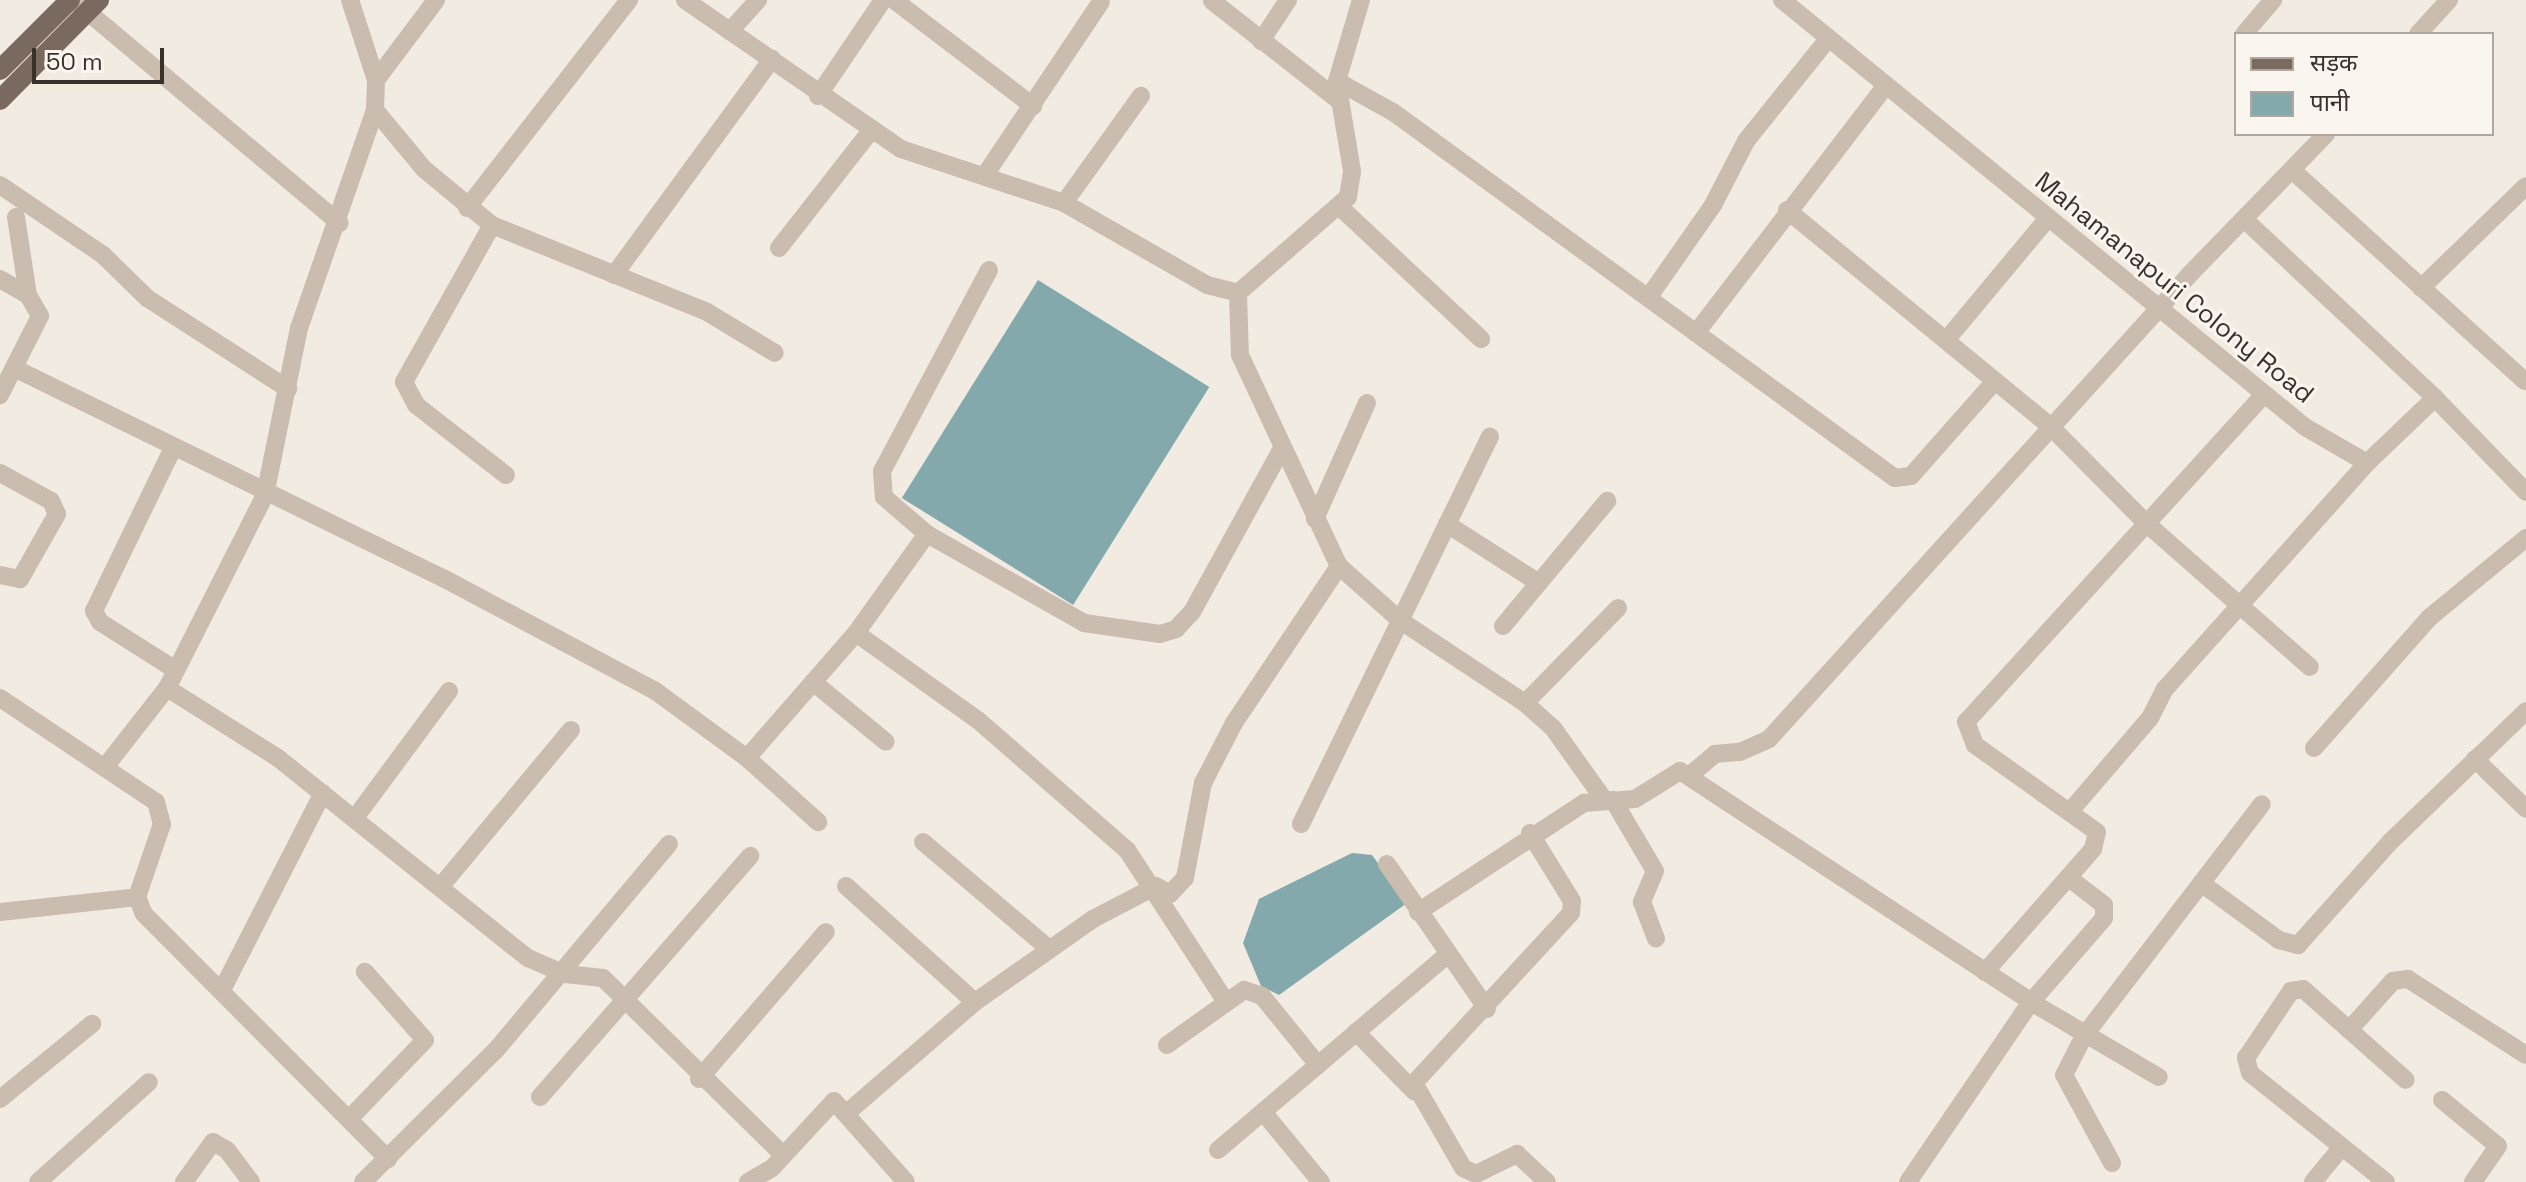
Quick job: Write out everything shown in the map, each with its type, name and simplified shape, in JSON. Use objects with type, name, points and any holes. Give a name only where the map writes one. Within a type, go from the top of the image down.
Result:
[{"type":"main road","points":[[0,70],[83,3]]},
{"type":"main road","points":[[0,100],[83,3]]},
{"type":"street","points":[[376,80],[436,0]]},
{"type":"street","points":[[467,208],[629,0]]},
{"type":"street","points":[[685,0],[772,59],[870,132],[901,149],[1064,203],[1207,285],[1238,293]]},
{"type":"street","points":[[730,31],[758,0]]},
{"type":"street","points":[[818,96],[883,0]]},
{"type":"street","points":[[894,0],[1033,106]]},
{"type":"street","points":[[1261,41],[1286,0]]},
{"type":"street","points":[[1361,0],[1337,90],[1352,171],[1341,208],[1281,249],[1238,293],[1240,355],[1281,450],[1339,566],[1401,621],[1525,703],[1553,728],[1608,799],[1655,871],[1642,902],[1656,938]]},
{"type":"street","name":"Mahamanapuri Colony Road","points":[[1782,0],[1884,88],[2305,427],[2367,463]]},
{"type":"street","points":[[2246,32],[2273,0]]},
{"type":"street","points":[[2420,32],[2449,0]]},
{"type":"street","points":[[1212,1],[1261,41],[1337,90],[1393,112],[1904,480],[1995,381]]},
{"type":"street","points":[[985,175],[1101,2]]},
{"type":"street","points":[[83,3],[339,223]]},
{"type":"street","points":[[105,767],[167,688],[265,495],[299,328],[339,223],[375,110],[376,80],[355,4]]},
{"type":"street","points":[[1648,298],[1713,205],[1746,141],[1828,39]]},
{"type":"street","points":[[614,275],[772,59]]},
{"type":"street","points":[[1696,333],[1787,210],[1884,88]]},
{"type":"street","points":[[1064,203],[1141,96]]},
{"type":"street","points":[[375,110],[424,169],[467,208],[492,225],[707,312],[775,353]]},
{"type":"street","points":[[779,248],[870,132]]},
{"type":"street","points":[[1690,775],[1715,754],[1740,752],[1769,739],[2050,426],[2324,136]]},
{"type":"street","points":[[2292,170],[2525,381]]},
{"type":"street","points":[[0,185],[103,255],[147,298],[288,389]]},
{"type":"street","points":[[2421,288],[2526,186]]},
{"type":"street","points":[[1341,208],[1481,339]]},
{"type":"street","points":[[1787,210],[1948,338],[2050,426],[2146,523],[2310,667]]},
{"type":"street","points":[[0,395],[39,327],[28,295],[16,217]]},
{"type":"street","points":[[1948,338],[2048,218]]},
{"type":"street","points":[[2244,219],[2435,398],[2526,492]]},
{"type":"street","points":[[492,225],[404,382],[416,405],[506,475]]},
{"type":"street","points":[[989,270],[879,486],[927,534],[1084,623],[1160,634],[1176,629],[1192,612],[1281,450]]},
{"type":"street","points":[[0,279],[28,295]]},
{"type":"street","points":[[16,369],[265,495],[443,578],[654,690],[747,758],[818,822]]},
{"type":"street","points":[[1985,972],[2069,878],[2097,840],[2093,826],[2072,809],[1975,745],[1966,722],[2264,394]]},
{"type":"street","points":[[2072,809],[2241,604],[2367,463],[2435,398]]},
{"type":"street","points":[[1315,519],[1367,403]]},
{"type":"street","points":[[1301,824],[1490,437]]},
{"type":"street","points":[[173,448],[94,611],[100,622],[174,669]]},
{"type":"street","points":[[0,473],[57,507],[20,579],[0,575]]},
{"type":"street","points":[[1503,626],[1607,501]]},
{"type":"street","points":[[1447,524],[1539,583]]},
{"type":"street","points":[[747,758],[856,633],[927,534]]},
{"type":"street","points":[[2314,748],[2429,618],[2526,538]]},
{"type":"street","points":[[1156,886],[1170,894],[1185,878],[1203,783],[1234,723],[1339,566]]},
{"type":"street","points":[[1525,703],[1618,608]]},
{"type":"street","points":[[856,633],[979,721],[1127,850],[1156,886],[1224,999]]},
{"type":"street","points":[[813,682],[886,742]]},
{"type":"street","points":[[167,688],[323,793],[528,958],[565,974],[603,978],[627,997],[699,1079],[783,1155]]},
{"type":"street","points":[[355,818],[449,691]]},
{"type":"street","points":[[0,698],[156,802],[161,813],[137,897],[157,929],[222,990],[388,1159]]},
{"type":"street","points":[[2201,883],[2279,940],[2298,945],[2475,759],[2526,711]]},
{"type":"street","points":[[441,886],[571,730]]},
{"type":"street","points":[[2475,759],[2526,809]]},
{"type":"street","points":[[1418,912],[1530,833],[1608,799],[1635,799],[1676,771],[1690,775],[2084,1036],[2159,1077]]},
{"type":"street","points":[[222,990],[323,793]]},
{"type":"street","points":[[2112,1163],[2064,1075],[2084,1036],[2262,804]]},
{"type":"street","points":[[1414,1091],[1418,1074],[1487,1009],[1571,913],[1572,901],[1530,833]]},
{"type":"street","points":[[923,842],[1049,949]]},
{"type":"street","points":[[363,1182],[565,974],[669,844]]},
{"type":"street","points":[[540,1097],[750,856]]},
{"type":"street","points":[[1387,864],[1446,956],[1487,1009]]},
{"type":"street","points":[[1908,1182],[2031,1002],[2106,912],[2069,878]]},
{"type":"street","points":[[846,886],[975,1002]]},
{"type":"street","points":[[848,1112],[975,1002],[1049,949],[1156,886]]},
{"type":"street","points":[[0,912],[137,897]]},
{"type":"street","points":[[699,1079],[826,932]]},
{"type":"street","points":[[1218,1150],[1446,956]]},
{"type":"street","points":[[350,1118],[425,1040],[365,972]]},
{"type":"street","points":[[2349,1030],[2393,981],[2408,979],[2526,1055]]},
{"type":"street","points":[[2386,1182],[2250,1073],[2246,1058],[2297,988],[2406,1080]]},
{"type":"street","points":[[1167,1045],[1224,999],[1244,990],[1262,996],[1318,1065]]},
{"type":"street","points":[[0,1099],[92,1024]]},
{"type":"street","points":[[1356,1032],[1414,1091],[1463,1168],[1476,1174],[1517,1154],[1547,1182]]},
{"type":"street","points":[[38,1182],[149,1082]]},
{"type":"street","points":[[2442,1100],[2498,1146],[2473,1182]]},
{"type":"street","points":[[760,1180],[826,1106],[834,1101],[848,1112],[906,1182]]},
{"type":"street","points":[[1263,1112],[1321,1182]]},
{"type":"street","points":[[184,1182],[213,1142],[227,1150],[251,1182]]},
{"type":"street","points":[[2313,1182],[2341,1148]]},
{"type":"water","points":[[1038,280],[1209,387],[1073,605],[902,498]]},
{"type":"water","points":[[1352,853],[1372,855],[1407,903],[1279,995],[1261,986],[1243,943],[1259,899]]}]
